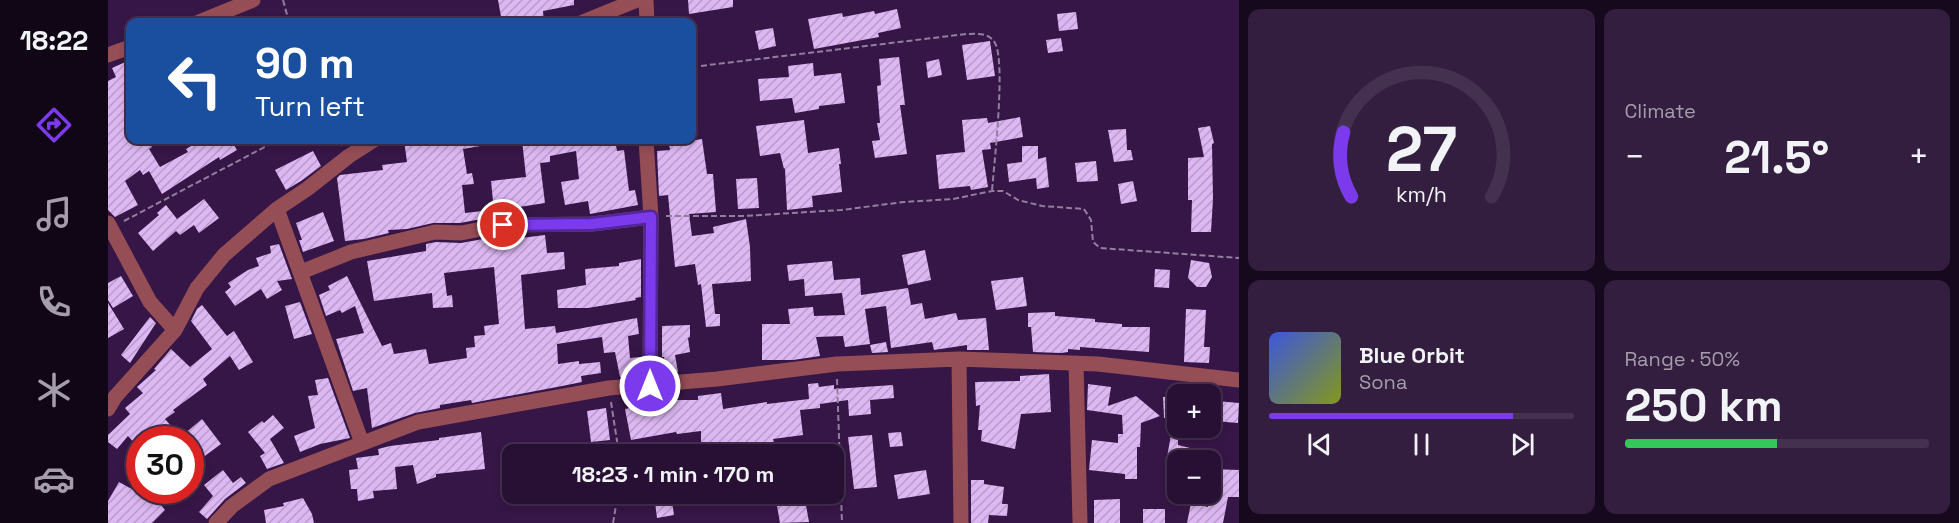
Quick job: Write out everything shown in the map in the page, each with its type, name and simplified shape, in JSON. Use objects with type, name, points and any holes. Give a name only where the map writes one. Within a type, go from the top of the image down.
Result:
[{"type":"street","points":[[209,18],[253,0]]},
{"type":"street","points":[[593,18],[636,0]]},
{"type":"street","points":[[646,0],[647,18]]},
{"type":"street","points":[[108,55],[126,48]]},
{"type":"street","points":[[108,409],[115,397],[175,330],[197,288],[224,255],[277,209],[368,144]]},
{"type":"street","points":[[646,144],[651,217],[650,386]]},
{"type":"street","points":[[277,209],[362,442]]},
{"type":"street","points":[[301,272],[351,252],[435,232],[461,233],[503,225],[592,224],[651,217]]},
{"type":"street","points":[[110,225],[150,302],[175,330]]},
{"type":"street","points":[[216,523],[232,506],[269,479],[418,422],[609,388],[650,386],[837,364],[958,358],[1076,363],[1239,380]]},
{"type":"street","points":[[958,358],[961,523]]},
{"type":"street","points":[[1076,363],[1080,523]]},
{"type":"path","points":[[283,0],[288,18]]},
{"type":"path","points":[[696,67],[966,34],[987,35],[995,43],[999,60],[992,191]]},
{"type":"path","points":[[110,225],[270,144]]},
{"type":"path","points":[[651,217],[744,216],[841,210],[903,202],[953,199],[1003,191],[1018,200],[1042,206],[1084,209],[1091,220],[1093,242],[1100,248],[1239,258]]},
{"type":"path","points":[[837,364],[842,523]]},
{"type":"path","points":[[609,388],[617,444]]},
{"type":"path","points":[[613,523],[616,504]]},
{"type":"building","points":[[498,0],[574,0],[574,5],[543,11],[544,18],[501,18]]},
{"type":"building","points":[[688,0],[733,0],[733,7],[689,14]]},
{"type":"building","points":[[897,9],[901,28],[878,33],[879,37],[814,49],[808,19],[842,13],[843,17],[874,11],[875,14]]},
{"type":"building","points":[[1076,12],[1078,29],[1059,31],[1057,14]]},
{"type":"building","points":[[773,28],[776,46],[759,50],[755,31]]},
{"type":"building","points":[[1061,38],[1063,51],[1048,53],[1046,40]]},
{"type":"building","points":[[990,41],[995,76],[967,80],[962,45]]},
{"type":"building","points":[[899,57],[905,105],[900,105],[907,154],[875,158],[872,141],[880,140],[877,123],[880,123],[877,86],[881,85],[879,59]]},
{"type":"building","points":[[939,59],[942,75],[928,78],[926,62]]},
{"type":"building","points":[[126,62],[126,144],[150,144],[152,147],[149,149],[160,167],[188,152],[186,149],[194,144],[233,144],[237,150],[220,160],[219,157],[162,194],[149,171],[143,175],[140,170],[125,181],[138,205],[115,217],[108,210],[108,81],[116,77],[112,68]]},
{"type":"building","points":[[813,63],[814,76],[841,73],[845,103],[819,106],[819,109],[795,113],[792,98],[760,101],[758,79],[789,77],[788,66]]},
{"type":"building","points":[[1020,117],[1023,137],[990,143],[991,149],[982,150],[988,187],[971,190],[970,186],[939,189],[936,155],[965,152],[962,120],[987,118],[988,123]]},
{"type":"building","points":[[804,120],[808,153],[839,148],[842,192],[812,196],[813,207],[787,210],[785,168],[780,153],[760,156],[756,126]]},
{"type":"building","points":[[1210,126],[1214,143],[1212,144],[1211,232],[1191,232],[1192,200],[1188,200],[1188,158],[1204,157],[1198,128]]},
{"type":"building","points":[[1126,129],[1127,150],[1131,150],[1133,160],[1114,162],[1108,130]]},
{"type":"building","points":[[702,139],[707,174],[713,174],[716,212],[689,214],[692,236],[714,233],[713,227],[746,219],[750,247],[751,281],[712,284],[715,314],[720,314],[720,326],[706,327],[701,284],[698,285],[695,264],[675,267],[668,195],[659,196],[657,151],[670,150],[669,144],[696,144],[696,140]]},
{"type":"building","points":[[405,144],[486,144],[463,149],[467,174],[472,173],[474,184],[462,185],[465,213],[491,210],[492,217],[460,223],[433,223],[407,229],[388,230],[389,233],[345,241],[337,178],[340,175],[383,170],[382,165],[407,162]]},
{"type":"building","points":[[522,144],[616,144],[617,151],[624,150],[629,191],[635,190],[638,205],[590,214],[588,201],[565,205],[561,182],[579,179],[576,151],[550,156],[550,162],[540,163],[545,203],[494,211],[491,181],[526,177]]},
{"type":"building","points":[[1022,146],[1038,146],[1038,159],[1046,157],[1049,187],[1037,189],[1036,178],[1009,182],[1007,164],[1022,162]]},
{"type":"building","points":[[313,151],[321,166],[286,190],[275,170]]},
{"type":"building","points":[[1096,161],[1098,181],[1077,182],[1075,163]]},
{"type":"building","points":[[757,178],[759,208],[738,209],[736,179]]},
{"type":"building","points":[[1133,181],[1137,201],[1121,204],[1118,184]]},
{"type":"building","points":[[204,199],[219,218],[199,233],[194,225],[180,235],[176,231],[153,251],[138,233],[159,215],[157,213],[166,205],[177,219]]},
{"type":"building","points":[[323,212],[334,241],[303,252],[299,240],[302,240],[296,223]]},
{"type":"building","points":[[545,235],[547,253],[564,252],[565,269],[521,275],[525,329],[555,326],[556,333],[637,318],[639,334],[628,336],[630,358],[640,357],[640,376],[620,377],[615,352],[604,353],[602,337],[557,344],[558,364],[579,361],[579,364],[600,362],[601,373],[581,376],[582,382],[557,387],[472,403],[471,400],[440,405],[440,408],[415,413],[372,428],[367,388],[353,391],[336,339],[364,333],[355,306],[342,313],[340,310],[326,316],[319,295],[330,290],[328,286],[347,276],[382,346],[391,343],[394,354],[426,349],[429,364],[467,358],[466,348],[475,347],[474,336],[485,335],[484,326],[499,324],[494,267],[444,273],[447,296],[452,295],[453,307],[433,308],[432,293],[374,301],[367,261],[426,251],[426,244],[436,242],[461,243],[494,237],[495,239],[513,237],[513,239]]},
{"type":"building","points":[[279,244],[292,279],[277,281],[282,290],[267,299],[261,289],[235,306],[225,292],[231,287],[228,283],[259,266],[256,258],[271,253],[270,246]]},
{"type":"building","points":[[925,250],[931,280],[908,285],[902,255]]},
{"type":"building","points":[[641,259],[641,297],[635,298],[636,300],[588,308],[558,308],[557,290],[586,285],[585,269],[619,266],[619,263]]},
{"type":"building","points":[[1191,260],[1209,263],[1212,277],[1206,287],[1197,287],[1188,278]]},
{"type":"building","points":[[832,261],[834,280],[860,278],[861,295],[908,288],[911,305],[922,303],[925,319],[956,313],[958,320],[986,318],[989,350],[967,350],[967,345],[934,350],[932,342],[891,348],[886,306],[865,309],[870,344],[845,347],[843,336],[816,337],[820,356],[793,360],[762,360],[762,324],[790,324],[788,309],[813,307],[814,316],[845,315],[842,293],[805,296],[804,279],[789,281],[787,265]]},
{"type":"building","points":[[1155,269],[1170,270],[1169,288],[1154,287]]},
{"type":"building","points":[[121,276],[133,296],[113,308],[108,300],[108,283]]},
{"type":"building","points":[[1023,277],[1027,306],[996,310],[991,281]]},
{"type":"building","points":[[300,302],[312,334],[294,339],[285,306]]},
{"type":"building","points":[[108,303],[124,329],[108,338]]},
{"type":"building","points":[[202,305],[227,336],[234,331],[253,362],[239,370],[230,356],[203,379],[207,385],[173,410],[175,412],[165,419],[171,426],[126,426],[126,438],[117,449],[108,442],[108,435],[130,414],[125,408],[143,393],[137,387],[156,370],[154,369],[171,349],[190,367],[212,349],[191,321],[197,309]]},
{"type":"building","points":[[1186,309],[1206,310],[1204,347],[1210,347],[1209,363],[1184,362]]},
{"type":"building","points":[[1055,312],[1055,316],[1095,319],[1095,322],[1122,324],[1122,327],[1150,327],[1149,352],[1080,347],[1080,350],[1068,349],[1068,352],[1061,353],[1033,352],[1028,313]]},
{"type":"building","points":[[150,317],[156,323],[130,363],[121,355]]},
{"type":"building","points":[[690,325],[690,337],[688,338],[690,352],[675,355],[678,372],[667,373],[664,357],[662,357],[662,326]]},
{"type":"building","points":[[886,342],[888,352],[872,353],[870,345]]},
{"type":"building","points":[[1049,374],[1051,412],[1021,414],[1015,449],[981,441],[982,430],[978,430],[980,405],[976,406],[975,382],[1020,381],[1020,376]]},
{"type":"building","points":[[328,378],[350,438],[320,444],[300,452],[294,436],[315,428],[308,396],[318,395],[315,380]]},
{"type":"building","points":[[818,383],[819,387],[834,385],[834,389],[893,385],[894,398],[870,400],[871,414],[849,416],[848,400],[820,404],[820,408],[800,410],[803,435],[773,439],[774,442],[701,444],[701,431],[677,434],[676,432],[631,440],[625,409],[666,400],[698,400],[698,396],[721,393],[723,409],[767,402],[767,404],[809,399],[808,384]]},
{"type":"building","points":[[1088,384],[1111,387],[1108,406],[1136,396],[1160,416],[1141,423],[1140,447],[1137,447],[1137,479],[1125,479],[1125,474],[1089,470],[1092,440],[1118,443],[1118,434],[1123,434],[1122,415],[1087,410]]},
{"type":"building","points":[[1163,397],[1167,397],[1167,418],[1164,418]]},
{"type":"building","points":[[1221,401],[1239,403],[1238,423],[1221,422]]},
{"type":"building","points":[[606,408],[610,440],[591,442],[587,411]]},
{"type":"building","points":[[273,415],[284,428],[270,439],[284,463],[267,469],[260,456],[265,453],[248,432]]},
{"type":"building","points":[[202,419],[221,444],[204,457],[204,426],[194,426]]},
{"type":"building","points":[[481,432],[485,469],[436,474],[436,477],[417,484],[413,465],[395,467],[397,489],[373,491],[374,498],[358,501],[357,489],[351,489],[349,470],[358,469],[356,458],[379,455],[378,449],[390,446]]},
{"type":"building","points":[[901,432],[903,446],[890,447],[888,433]]},
{"type":"building","points":[[872,435],[877,487],[854,489],[848,437]]},
{"type":"building","points":[[1170,438],[1178,438],[1178,445],[1190,448],[1190,450],[1168,450]]},
{"type":"building","points":[[1167,457],[1167,490],[1165,490]]},
{"type":"building","points":[[1221,469],[1239,470],[1239,497],[1228,497],[1223,523],[1187,523],[1191,504],[1208,507],[1208,504],[1221,504]]},
{"type":"building","points":[[223,470],[233,483],[241,477],[246,483],[225,499],[207,519],[199,512],[213,496],[204,485]]},
{"type":"building","points":[[926,470],[930,494],[898,499],[894,475]]},
{"type":"building","points":[[971,480],[984,480],[984,484],[1004,487],[1002,504],[1008,504],[1007,516],[989,515],[988,523],[971,523]]},
{"type":"building","points":[[119,482],[126,486],[126,504],[159,504],[165,510],[152,523],[108,523],[108,501]]},
{"type":"building","points":[[303,498],[314,523],[266,523],[264,510],[284,506],[283,503]]},
{"type":"building","points":[[1120,499],[1120,523],[1094,523],[1094,500]]},
{"type":"building","points":[[655,504],[672,504],[674,515],[657,518]]},
{"type":"building","points":[[777,504],[806,504],[809,522],[780,523]]},
{"type":"building","points":[[1143,509],[1165,509],[1165,523],[1143,523]]},
{"type":"route","points":[[503,225],[592,224],[651,217],[650,386]]}]
